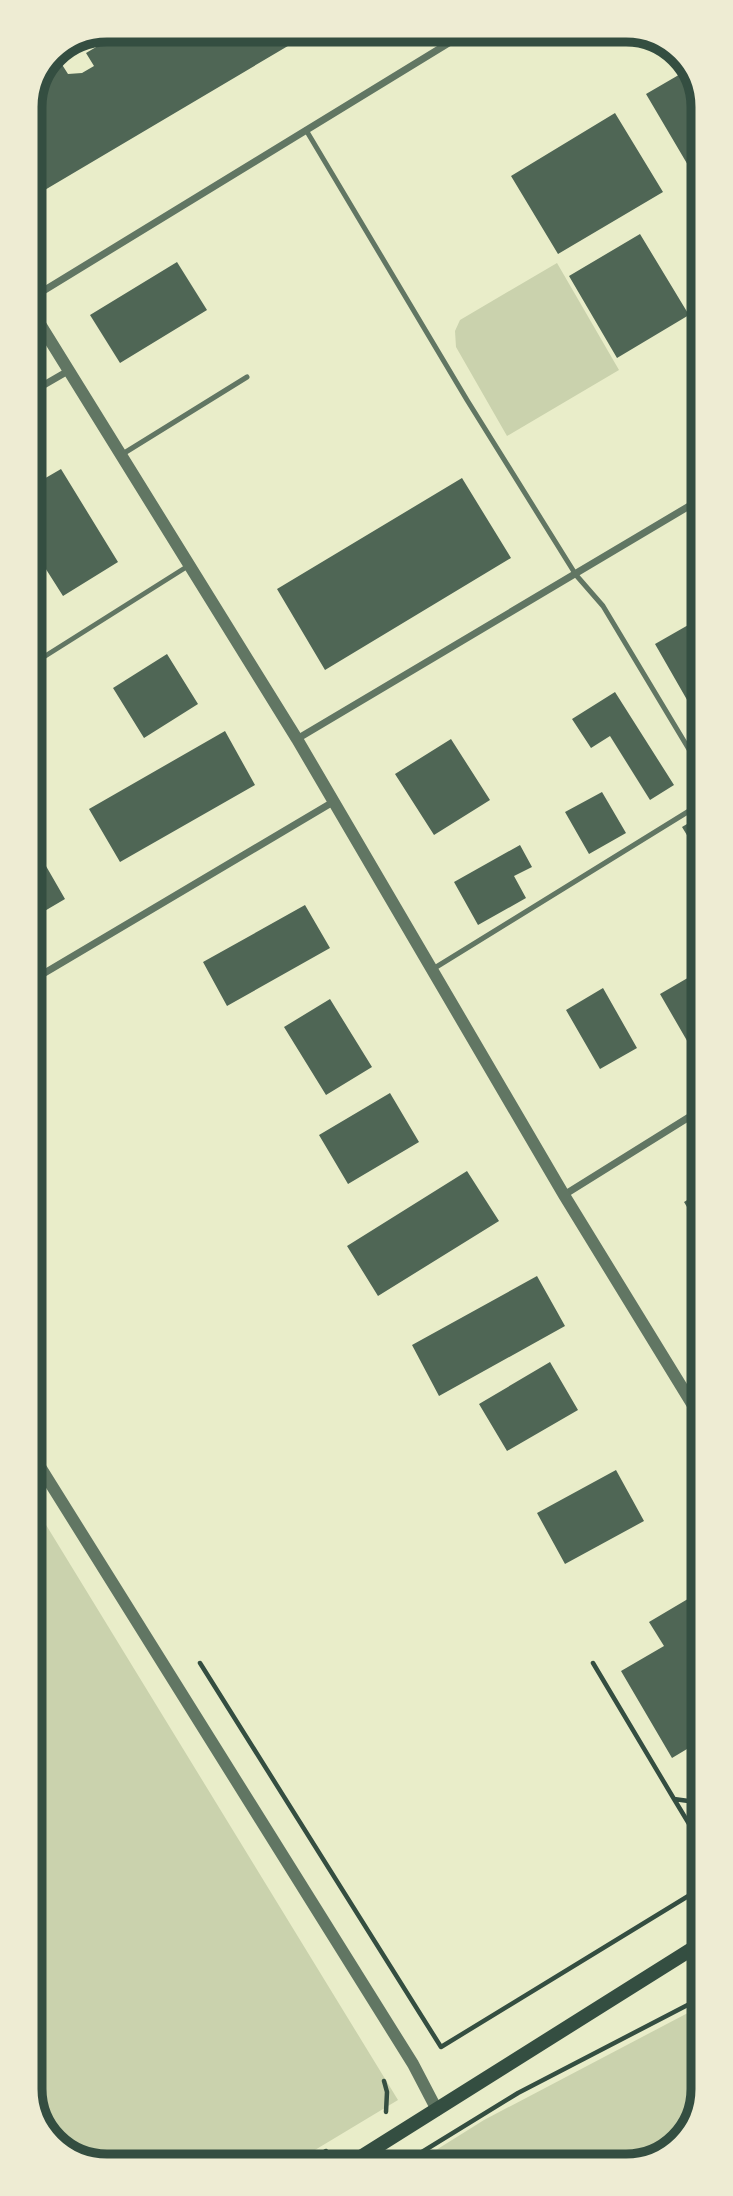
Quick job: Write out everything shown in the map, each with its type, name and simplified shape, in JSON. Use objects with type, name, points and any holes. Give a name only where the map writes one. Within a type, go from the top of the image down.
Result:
[{"type":"main road","points":[[366,2154],[691,1950]]},
{"type":"street","points":[[42,292],[450,42]]},
{"type":"street","points":[[42,329],[297,739],[564,1195],[691,1402]]},
{"type":"street","points":[[42,386],[68,371]]},
{"type":"street","points":[[297,739],[691,505]]},
{"type":"street","points":[[42,974],[333,802]]},
{"type":"street","points":[[564,1195],[691,1116]]},
{"type":"street","points":[[42,1470],[438,2110]]},
{"type":"lane","points":[[306,130],[467,400],[576,575],[603,606],[691,753]]},
{"type":"lane","points":[[121,455],[247,377]]},
{"type":"lane","points":[[42,658],[190,565]]},
{"type":"lane","points":[[433,969],[691,810]]},
{"type":"path","points":[[200,1663],[441,2047],[691,1894]]},
{"type":"path","points":[[593,1663],[691,1827]]},
{"type":"path","points":[[674,1799],[691,1801]]},
{"type":"path","points":[[419,2154],[518,2093],[691,2003]]},
{"type":"green space","points":[[557,263],[619,370],[507,436],[456,347],[455,331],[460,320]]},
{"type":"green space","points":[[42,1518],[398,2100],[308,2154],[94,2153],[64,2138],[51,2122],[44,2106],[42,2089]]},
{"type":"green space","points":[[691,2011],[691,2089],[688,2110],[678,2129],[655,2147],[626,2154],[430,2154],[484,2120]]},
{"type":"building","points":[[107,42],[295,42],[42,192],[43,94],[53,71],[61,61],[71,53],[74,51],[76,54],[61,63],[68,74],[82,73],[94,66],[86,53]]},
{"type":"building","points":[[681,73],[689,90],[691,107],[691,170],[646,94]]},
{"type":"building","points":[[615,113],[663,192],[558,254],[511,176]]},
{"type":"building","points":[[640,234],[689,315],[617,358],[569,276]]},
{"type":"building","points":[[177,262],[207,310],[120,363],[90,315]]},
{"type":"building","points":[[61,469],[118,562],[63,596],[42,563],[42,480]]},
{"type":"building","points":[[462,478],[511,558],[325,670],[277,589]]},
{"type":"building","points":[[691,623],[691,707],[655,644]]},
{"type":"building","points":[[167,654],[198,704],[144,738],[113,688]]},
{"type":"building","points":[[615,692],[674,785],[650,800],[610,736],[591,748],[572,719]]},
{"type":"building","points":[[225,731],[255,785],[120,862],[89,809]]},
{"type":"building","points":[[451,739],[490,800],[434,835],[395,774]]},
{"type":"building","points":[[602,792],[626,833],[589,854],[565,812]]},
{"type":"building","points":[[691,822],[691,842],[682,827]]},
{"type":"building","points":[[520,845],[532,867],[514,876],[526,898],[478,925],[454,882]]},
{"type":"building","points":[[42,859],[65,899],[42,913]]},
{"type":"building","points":[[305,905],[330,948],[227,1006],[203,962]]},
{"type":"building","points":[[691,976],[691,1048],[660,994]]},
{"type":"building","points":[[603,988],[637,1048],[600,1069],[566,1010]]},
{"type":"building","points":[[330,999],[372,1067],[326,1095],[284,1027]]},
{"type":"building","points":[[390,1093],[419,1142],[348,1184],[319,1135]]},
{"type":"building","points":[[467,1171],[499,1221],[378,1296],[347,1246]]},
{"type":"building","points":[[691,1198],[691,1214],[684,1202]]},
{"type":"building","points":[[537,1276],[565,1326],[439,1396],[412,1345]]},
{"type":"building","points":[[550,1362],[578,1410],[507,1451],[479,1404]]},
{"type":"building","points":[[616,1470],[644,1521],[565,1564],[537,1513]]},
{"type":"building","points":[[691,1597],[691,1755],[687,1749],[672,1758],[621,1671],[664,1646],[649,1622]]}]
